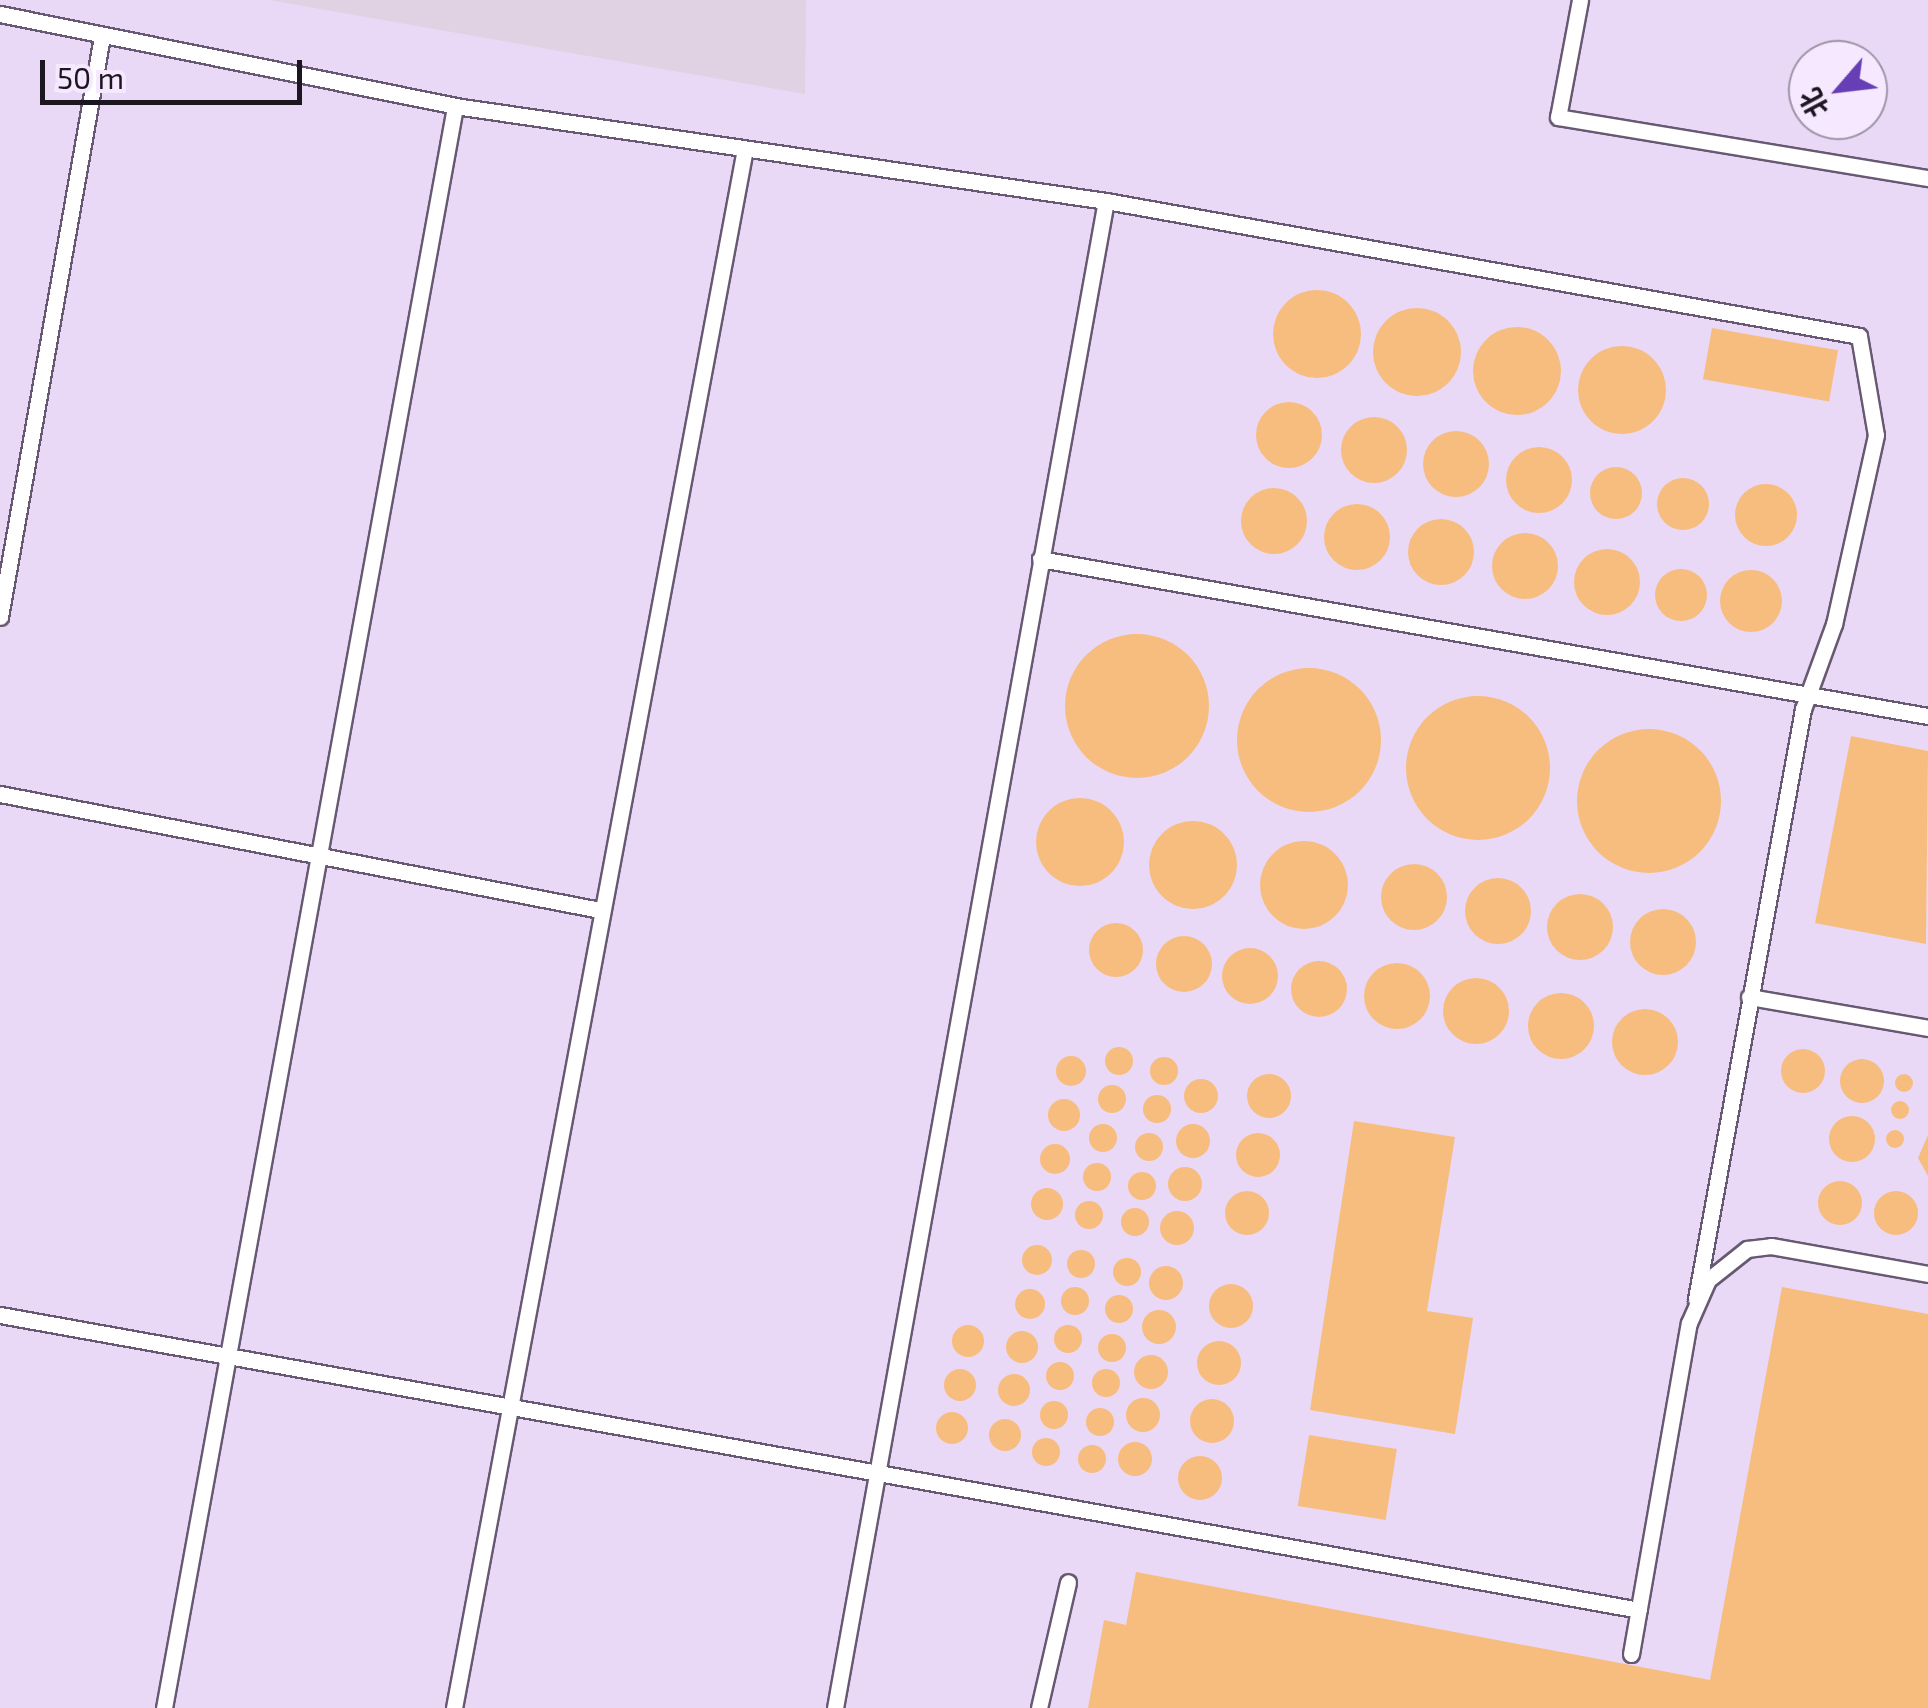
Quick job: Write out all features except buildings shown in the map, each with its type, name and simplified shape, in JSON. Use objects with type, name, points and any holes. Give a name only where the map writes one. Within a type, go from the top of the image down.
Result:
[{"type":"lane","points":[[1580,0],[1558,117],[1928,178]]},
{"type":"lane","points":[[0,14],[456,106],[744,154],[1106,201],[1860,336],[1876,435],[1834,624],[1810,692],[1748,997],[1631,1654]]},
{"type":"lane","points":[[0,617],[102,36]]},
{"type":"lane","points":[[164,1708],[456,106]]},
{"type":"lane","points":[[454,1708],[506,1411],[744,154]]},
{"type":"lane","points":[[835,1708],[1106,201]]},
{"type":"lane","points":[[1040,558],[1928,716]]},
{"type":"lane","points":[[0,794],[600,910]]},
{"type":"lane","points":[[1748,997],[1928,1028]]},
{"type":"lane","points":[[1696,1299],[1724,1262],[1771,1246],[1928,1274]]},
{"type":"lane","points":[[0,1314],[506,1411],[877,1470],[1638,1610]]},
{"type":"lane","points":[[1039,1708],[1068,1582]]},
{"type":"shaded area","points":[[269,0],[806,0],[805,94]]}]
